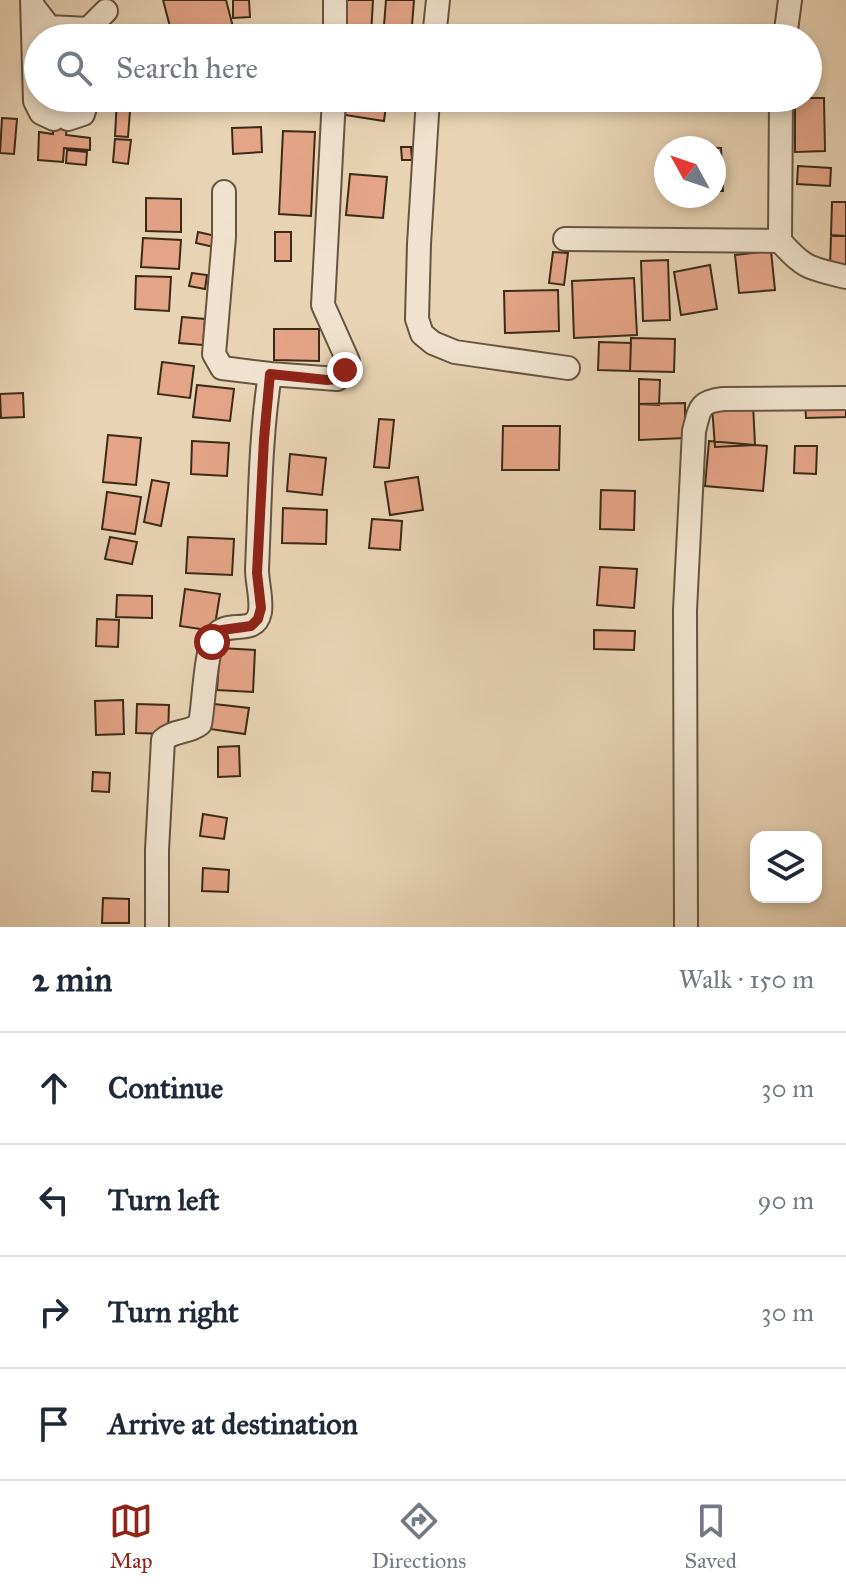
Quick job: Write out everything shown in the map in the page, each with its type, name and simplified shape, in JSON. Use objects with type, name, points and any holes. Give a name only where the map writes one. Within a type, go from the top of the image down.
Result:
[{"type":"street","points":[[335,0],[335,24]]},
{"type":"street","points":[[435,24],[438,0]]},
{"type":"street","points":[[787,24],[790,0]]},
{"type":"street","points":[[33,3],[47,24]]},
{"type":"street","points":[[33,3],[33,24]]},
{"type":"street","points":[[92,24],[107,6]]},
{"type":"street","points":[[40,112],[61,119],[84,112]]},
{"type":"street","points":[[224,192],[224,237],[214,354],[222,368],[337,379],[348,361],[323,305],[333,112]]},
{"type":"street","points":[[427,112],[417,319],[422,334],[433,343],[455,352],[568,368]]},
{"type":"street","points":[[781,112],[780,241],[812,270],[846,277]]},
{"type":"street","points":[[565,239],[780,241]]},
{"type":"street","points":[[157,927],[157,850],[163,740],[200,724],[209,648],[215,635],[222,630],[251,626],[258,619],[261,608],[257,573],[270,374]]},
{"type":"street","points":[[686,927],[685,610],[694,431],[700,409],[708,401],[723,399],[846,398]]},
{"type":"building","points":[[163,0],[226,0],[232,24],[169,24]]},
{"type":"building","points":[[233,0],[249,0],[250,17],[233,18]]},
{"type":"building","points":[[344,0],[373,0],[372,24],[343,24]]},
{"type":"building","points":[[386,0],[414,0],[412,24],[384,24]]},
{"type":"building","points":[[824,98],[825,151],[795,152],[795,112],[822,112]]},
{"type":"building","points":[[54,112],[69,112],[66,135],[90,138],[90,150],[64,148],[63,162],[38,160],[39,132],[53,134]]},
{"type":"building","points":[[116,112],[130,112],[128,137],[115,136]]},
{"type":"building","points":[[345,112],[385,112],[384,121],[345,115]]},
{"type":"building","points":[[2,118],[17,119],[14,154],[0,153]]},
{"type":"building","points":[[261,127],[262,152],[233,154],[232,128]]},
{"type":"building","points":[[283,131],[315,132],[311,216],[279,214]]},
{"type":"building","points":[[115,139],[131,140],[128,164],[113,162]]},
{"type":"building","points":[[401,147],[411,147],[412,160],[402,160]]},
{"type":"building","points":[[67,150],[87,152],[86,165],[66,163]]},
{"type":"building","points":[[798,166],[831,168],[830,186],[797,184]]},
{"type":"building","points":[[350,174],[387,177],[383,218],[346,215]]},
{"type":"building","points":[[146,198],[181,199],[181,232],[146,231]]},
{"type":"building","points":[[832,202],[846,202],[846,236],[831,235]]},
{"type":"building","points":[[198,232],[216,236],[214,247],[196,243]]},
{"type":"building","points":[[275,232],[291,232],[291,261],[275,261]]},
{"type":"building","points":[[831,236],[846,236],[846,266],[830,266]]},
{"type":"building","points":[[143,238],[181,240],[179,269],[141,267]]},
{"type":"building","points":[[771,251],[775,290],[739,293],[735,255]]},
{"type":"building","points":[[553,252],[568,253],[564,285],[549,283]]},
{"type":"building","points":[[668,260],[670,320],[643,321],[641,261]]},
{"type":"building","points":[[710,265],[717,309],[681,315],[674,272]]},
{"type":"building","points":[[192,273],[207,275],[205,289],[189,286]]},
{"type":"building","points":[[136,276],[171,277],[169,311],[135,309]]},
{"type":"building","points":[[634,278],[637,335],[574,338],[572,281]]},
{"type":"building","points":[[558,290],[559,331],[505,333],[504,291]]},
{"type":"building","points":[[182,317],[205,319],[203,345],[179,343]]},
{"type":"building","points":[[274,329],[319,329],[319,361],[274,360]]},
{"type":"building","points":[[631,338],[675,339],[674,372],[630,371]]},
{"type":"building","points":[[599,342],[631,343],[630,371],[598,370]]},
{"type":"building","points":[[162,362],[194,366],[190,398],[158,394]]},
{"type":"building","points":[[639,379],[660,380],[659,405],[639,404]]},
{"type":"building","points":[[197,385],[234,389],[230,421],[193,417]]},
{"type":"building","points":[[23,393],[24,417],[1,418],[0,394]]},
{"type":"building","points":[[805,401],[846,401],[846,417],[806,418]]},
{"type":"building","points":[[685,403],[685,438],[639,440],[639,404]]},
{"type":"building","points":[[753,404],[755,445],[715,447],[712,406]]},
{"type":"building","points":[[379,419],[394,420],[389,468],[374,467]]},
{"type":"building","points":[[503,426],[560,426],[559,470],[502,470]]},
{"type":"building","points":[[108,435],[141,438],[136,485],[103,482]]},
{"type":"building","points":[[192,441],[229,443],[227,476],[191,474]]},
{"type":"building","points":[[709,441],[767,446],[763,491],[705,486]]},
{"type":"building","points":[[795,446],[817,446],[816,474],[794,473]]},
{"type":"building","points":[[290,454],[326,458],[322,495],[287,491]]},
{"type":"building","points":[[418,477],[423,510],[390,515],[385,482]]},
{"type":"building","points":[[152,480],[169,483],[161,526],[144,522]]},
{"type":"building","points":[[601,490],[635,491],[634,530],[600,529]]},
{"type":"building","points":[[107,492],[141,497],[135,534],[102,529]]},
{"type":"building","points":[[283,508],[327,510],[326,544],[282,543]]},
{"type":"building","points":[[372,519],[402,521],[400,550],[369,548]]},
{"type":"building","points":[[110,537],[137,542],[132,564],[105,559]]},
{"type":"building","points":[[188,537],[234,539],[232,575],[186,573]]},
{"type":"building","points":[[600,567],[637,569],[634,608],[597,605]]},
{"type":"building","points":[[185,589],[220,594],[214,631],[180,626]]},
{"type":"building","points":[[117,595],[152,596],[152,618],[116,617]]},
{"type":"building","points":[[97,619],[119,620],[118,647],[96,646]]},
{"type":"building","points":[[594,630],[635,631],[634,650],[594,649]]},
{"type":"building","points":[[220,648],[255,650],[253,692],[217,690]]},
{"type":"building","points":[[123,700],[124,734],[96,735],[95,701]]},
{"type":"building","points":[[137,704],[169,705],[168,734],[136,733]]},
{"type":"building","points":[[214,704],[249,708],[245,734],[210,729]]},
{"type":"building","points":[[239,746],[240,776],[218,777],[218,747]]},
{"type":"building","points":[[93,772],[110,773],[109,792],[92,791]]},
{"type":"building","points":[[203,814],[227,818],[224,839],[200,836]]},
{"type":"building","points":[[203,868],[229,870],[228,892],[202,891]]},
{"type":"building","points":[[103,898],[129,899],[129,923],[102,923]]},
{"type":"route","points":[[212,642],[222,630],[251,626],[258,619],[261,608],[257,573],[270,374],[327,380],[337,379],[345,370]]}]
